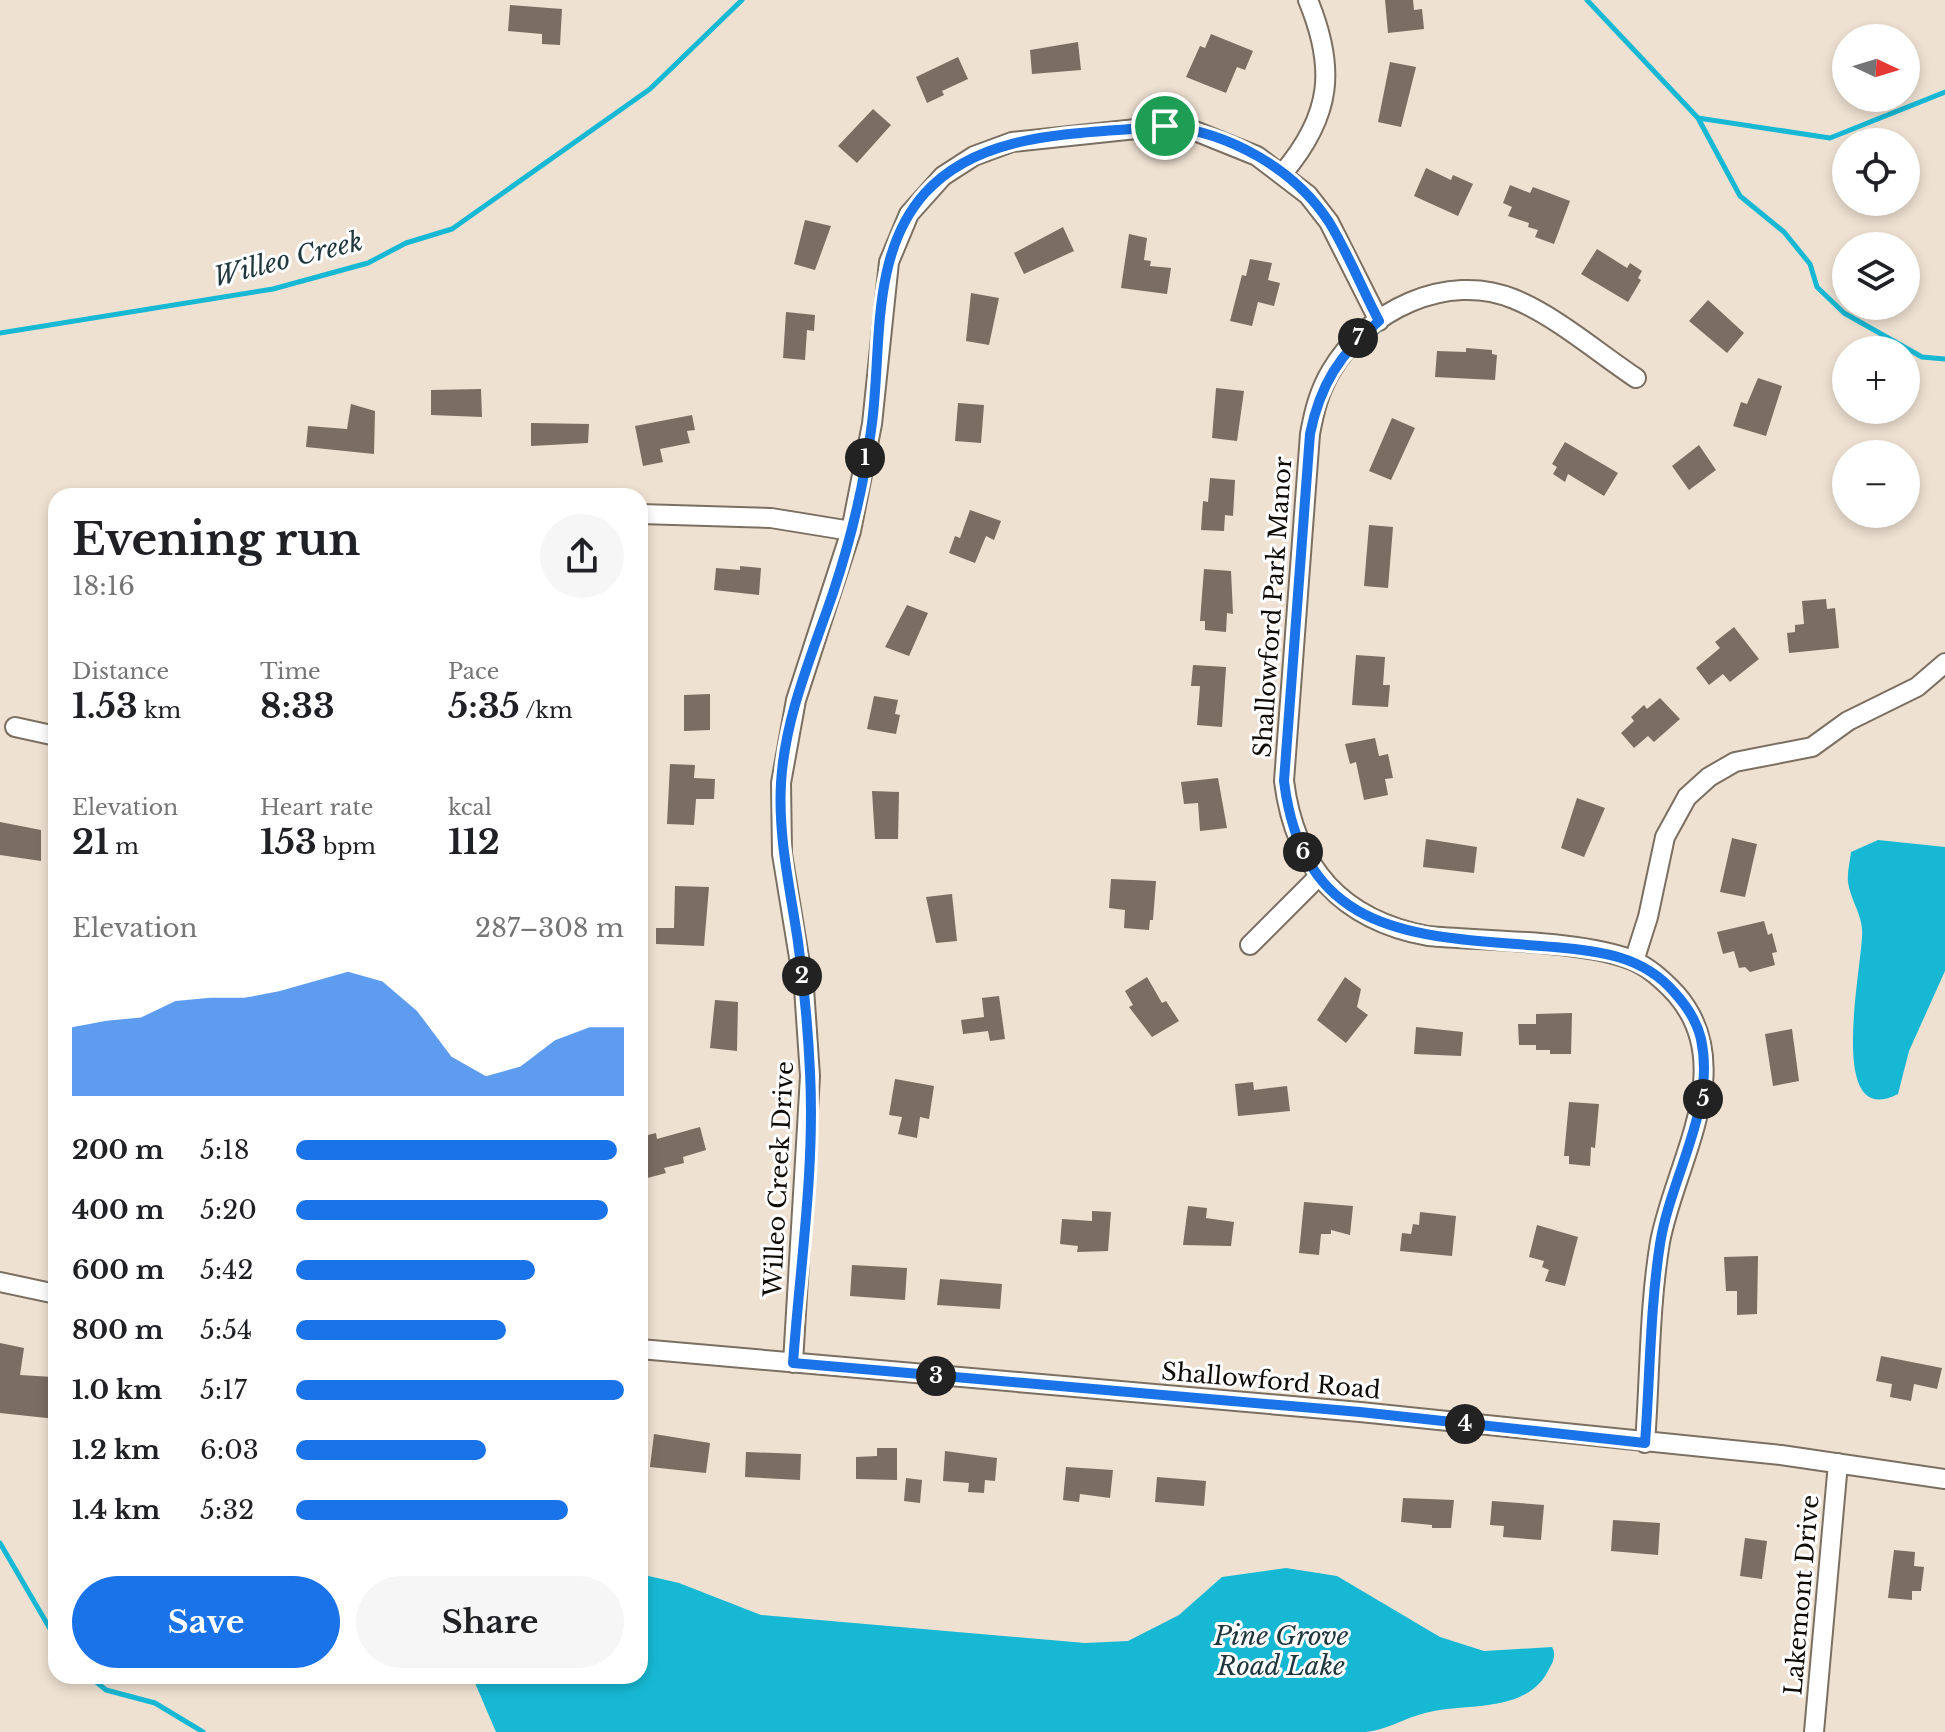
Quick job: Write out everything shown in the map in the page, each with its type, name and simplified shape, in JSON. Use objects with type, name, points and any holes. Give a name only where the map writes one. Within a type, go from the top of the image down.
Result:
[{"type":"street","points":[[1283,173],[1304,149],[1325,85],[1323,36],[1308,0]]},
{"type":"street","name":"Willeo Creek Drive","points":[[793,1363],[810,1076],[804,988],[782,854],[781,783],[796,700],[851,531],[872,424],[889,262],[909,214],[943,176],[974,156],[1012,142],[1165,126],[1211,135],[1283,173],[1308,195],[1329,222],[1379,321]]},
{"type":"street","points":[[1379,321],[1403,305],[1432,293],[1461,289],[1493,292],[1532,308],[1636,378]]},
{"type":"street","name":"Shallowford Park Manor","points":[[1379,321],[1352,343],[1331,370],[1317,401],[1310,434],[1284,781],[1295,833],[1319,876],[1358,911],[1404,932],[1598,951],[1634,961],[1663,979],[1686,1005],[1700,1036],[1706,1072],[1702,1103],[1676,1178],[1660,1244],[1645,1443]]},
{"type":"street","points":[[648,514],[771,518],[851,531]]},
{"type":"street","points":[[1634,961],[1648,917],[1665,837],[1687,797],[1709,777],[1735,762],[1812,747],[1848,721],[1917,687],[1945,663]]},
{"type":"street","points":[[15,727],[48,734]]},
{"type":"street","points":[[1250,945],[1319,876]]},
{"type":"street","points":[[0,1282],[48,1292]]},
{"type":"street","name":"Shallowford Road","points":[[648,1350],[1360,1412],[1838,1463],[1945,1479]]},
{"type":"street","name":"Lakemont Drive","points":[[1814,1732],[1838,1463]]},
{"type":"water","points":[[1878,840],[1945,847],[1945,971],[1909,1051],[1898,1094],[1875,1099],[1861,1088],[1854,1066],[1853,1036],[1862,929],[1848,878],[1851,852]]},
{"type":"water","name":"Pine Grove Road Lake","points":[[1286,1568],[1337,1576],[1440,1637],[1484,1651],[1552,1647],[1553,1660],[1539,1684],[1511,1700],[1425,1713],[1366,1732],[496,1732],[475,1684],[648,1684],[648,1576],[679,1583],[761,1615],[1085,1643],[1128,1641],[1179,1615],[1222,1577]]},
{"type":"building","points":[[1385,0],[1413,0],[1414,10],[1422,9],[1424,29],[1388,33]]},
{"type":"building","points":[[510,5],[562,9],[560,45],[542,44],[542,34],[508,31]]},
{"type":"building","points":[[1211,34],[1253,51],[1245,70],[1237,67],[1226,93],[1186,77],[1200,46],[1205,48]]},
{"type":"building","points":[[1078,42],[1081,70],[1032,74],[1030,50]]},
{"type":"building","points":[[958,57],[968,79],[942,91],[944,95],[927,103],[916,77]]},
{"type":"building","points":[[1390,62],[1416,67],[1401,127],[1378,122]]},
{"type":"building","points":[[873,109],[891,125],[857,163],[838,146]]},
{"type":"building","points":[[1426,168],[1451,180],[1453,175],[1473,184],[1458,216],[1414,196]]},
{"type":"building","points":[[1510,185],[1530,193],[1533,187],[1570,201],[1554,244],[1535,237],[1538,230],[1528,227],[1529,223],[1508,216],[1512,207],[1503,203]]},
{"type":"building","points":[[805,220],[831,226],[815,270],[794,264]]},
{"type":"building","points":[[1063,227],[1074,251],[1024,274],[1014,253]]},
{"type":"building","points":[[1129,234],[1147,238],[1144,260],[1151,261],[1150,266],[1171,268],[1167,294],[1121,288]]},
{"type":"building","points":[[1597,249],[1627,268],[1630,263],[1642,271],[1638,278],[1641,280],[1628,302],[1581,274]]},
{"type":"building","points":[[1250,259],[1272,263],[1268,280],[1280,283],[1274,306],[1258,302],[1252,326],[1230,321],[1242,275],[1246,276]]},
{"type":"building","points":[[971,293],[999,298],[989,345],[966,341]]},
{"type":"building","points":[[1708,300],[1744,333],[1727,353],[1689,321]]},
{"type":"building","points":[[786,312],[815,315],[814,331],[807,330],[805,360],[783,358]]},
{"type":"building","points":[[1466,348],[1492,350],[1492,354],[1497,355],[1495,380],[1435,377],[1437,351],[1466,352]]},
{"type":"building","points":[[1758,378],[1782,386],[1766,436],[1733,426],[1741,402],[1747,404]]},
{"type":"building","points":[[1216,388],[1244,391],[1237,441],[1212,438]]},
{"type":"building","points":[[481,389],[482,417],[431,415],[431,390]]},
{"type":"building","points":[[958,403],[984,405],[981,443],[955,441]]},
{"type":"building","points":[[351,404],[375,411],[374,454],[306,447],[308,426],[347,429]]},
{"type":"building","points":[[692,415],[695,430],[687,431],[690,443],[660,449],[663,462],[643,466],[635,426]]},
{"type":"building","points":[[1392,418],[1415,428],[1391,480],[1369,471]]},
{"type":"building","points":[[531,423],[589,424],[588,443],[531,446]]},
{"type":"building","points":[[1565,442],[1618,473],[1604,496],[1568,474],[1565,482],[1553,474],[1557,467],[1552,464]]},
{"type":"building","points":[[1699,445],[1716,470],[1689,490],[1672,466]]},
{"type":"building","points":[[1210,478],[1235,480],[1233,516],[1225,515],[1224,531],[1201,530],[1203,501],[1208,502]]},
{"type":"building","points":[[970,510],[1001,521],[994,540],[986,536],[975,563],[949,553],[955,536],[960,538]]},
{"type":"building","points":[[1369,525],[1393,527],[1388,588],[1364,586]]},
{"type":"building","points":[[740,566],[761,568],[759,595],[714,590],[716,568],[740,570]]},
{"type":"building","points":[[1204,569],[1231,571],[1233,614],[1227,613],[1226,632],[1205,630],[1205,621],[1200,621]]},
{"type":"building","points":[[1826,599],[1827,609],[1835,608],[1839,648],[1789,653],[1787,633],[1795,632],[1795,625],[1804,624],[1802,601]]},
{"type":"building","points":[[907,605],[928,613],[909,656],[885,647]]},
{"type":"building","points":[[1734,627],[1759,659],[1730,682],[1723,674],[1709,685],[1696,668],[1720,648],[1715,642]]},
{"type":"building","points":[[1356,655],[1385,657],[1383,685],[1390,685],[1388,707],[1352,705]]},
{"type":"building","points":[[1193,665],[1226,667],[1222,727],[1197,725],[1200,686],[1191,686]]},
{"type":"building","points":[[710,694],[710,730],[684,731],[684,695]]},
{"type":"building","points":[[874,696],[898,700],[895,714],[900,715],[896,734],[867,729]]},
{"type":"building","points":[[1660,698],[1680,719],[1654,742],[1648,736],[1634,748],[1621,733],[1634,721],[1631,717],[1644,705],[1647,709]]},
{"type":"building","points":[[1375,738],[1379,756],[1388,754],[1393,778],[1385,779],[1388,795],[1364,800],[1356,762],[1350,764],[1345,744]]},
{"type":"building","points":[[670,764],[695,765],[694,778],[715,779],[714,799],[696,799],[694,825],[667,824]]},
{"type":"building","points":[[1218,778],[1227,828],[1200,831],[1198,803],[1184,804],[1181,782]]},
{"type":"building","points":[[872,791],[899,792],[898,839],[875,839]]},
{"type":"building","points":[[1577,798],[1605,808],[1584,857],[1561,848]]},
{"type":"building","points":[[0,822],[41,830],[41,861],[0,855]]},
{"type":"building","points":[[1732,838],[1757,844],[1745,897],[1720,892]]},
{"type":"building","points":[[1426,839],[1477,847],[1474,873],[1423,867]]},
{"type":"building","points":[[1111,879],[1156,881],[1153,920],[1150,920],[1149,930],[1124,928],[1125,910],[1109,908]]},
{"type":"building","points":[[675,886],[709,887],[704,946],[656,944],[656,928],[674,928]]},
{"type":"building","points":[[952,894],[957,941],[936,943],[926,897]]},
{"type":"building","points":[[1764,921],[1768,935],[1772,933],[1777,952],[1772,953],[1775,965],[1750,972],[1745,967],[1739,968],[1734,951],[1723,954],[1717,932]]},
{"type":"building","points":[[1147,977],[1162,1003],[1166,1001],[1179,1021],[1152,1037],[1129,1007],[1133,1005],[1125,991]]},
{"type":"building","points":[[1345,977],[1361,989],[1357,1007],[1368,1015],[1346,1043],[1317,1020]]},
{"type":"building","points":[[999,996],[1005,1039],[990,1041],[988,1031],[963,1034],[961,1020],[984,1017],[982,998]]},
{"type":"building","points":[[715,1000],[738,1002],[737,1051],[710,1048]]},
{"type":"building","points":[[1572,1013],[1571,1054],[1550,1054],[1550,1050],[1536,1050],[1536,1045],[1519,1045],[1518,1024],[1536,1024],[1536,1014]]},
{"type":"building","points":[[1416,1027],[1463,1032],[1461,1056],[1414,1054]]},
{"type":"building","points":[[1792,1029],[1799,1081],[1773,1086],[1765,1034]]},
{"type":"building","points":[[895,1079],[934,1086],[929,1119],[920,1117],[917,1138],[898,1134],[902,1117],[889,1115]]},
{"type":"building","points":[[1253,1082],[1254,1090],[1287,1086],[1290,1111],[1238,1116],[1235,1084]]},
{"type":"building","points":[[1569,1102],[1599,1104],[1590,1166],[1569,1164],[1569,1156],[1564,1156]]},
{"type":"building","points":[[700,1127],[706,1150],[683,1157],[684,1163],[664,1168],[666,1173],[648,1178],[648,1135],[656,1133],[657,1139]]},
{"type":"building","points":[[1304,1202],[1353,1206],[1350,1235],[1331,1230],[1331,1234],[1321,1234],[1319,1255],[1299,1253]]},
{"type":"building","points":[[1188,1206],[1207,1208],[1206,1218],[1234,1222],[1231,1246],[1183,1245]]},
{"type":"building","points":[[1092,1211],[1111,1212],[1108,1251],[1077,1252],[1078,1246],[1060,1244],[1062,1219],[1092,1221]]},
{"type":"building","points":[[1420,1212],[1456,1216],[1452,1256],[1400,1251],[1402,1233],[1411,1234],[1413,1224],[1419,1225]]},
{"type":"building","points":[[1537,1225],[1578,1237],[1565,1286],[1545,1281],[1549,1270],[1542,1267],[1544,1261],[1529,1257]]},
{"type":"building","points":[[1758,1256],[1757,1314],[1737,1315],[1737,1291],[1726,1291],[1724,1257]]},
{"type":"building","points":[[852,1265],[907,1268],[905,1300],[850,1296]]},
{"type":"building","points":[[940,1279],[1002,1284],[1000,1309],[937,1305]]},
{"type":"building","points":[[0,1343],[24,1348],[20,1375],[48,1377],[48,1418],[0,1413]]},
{"type":"building","points":[[1881,1356],[1942,1368],[1937,1389],[1914,1384],[1911,1401],[1890,1397],[1892,1384],[1876,1381]]},
{"type":"building","points":[[654,1434],[710,1443],[706,1473],[650,1467]]},
{"type":"building","points":[[877,1448],[897,1448],[897,1480],[856,1479],[856,1457],[877,1456]]},
{"type":"building","points":[[945,1451],[997,1458],[995,1481],[985,1480],[984,1493],[968,1492],[969,1483],[943,1481]]},
{"type":"building","points":[[746,1452],[801,1454],[800,1480],[745,1477]]},
{"type":"building","points":[[1066,1467],[1113,1470],[1110,1498],[1080,1494],[1079,1502],[1063,1500]]},
{"type":"building","points":[[1157,1477],[1206,1481],[1204,1506],[1155,1502]]},
{"type":"building","points":[[906,1478],[922,1480],[920,1503],[904,1501]]},
{"type":"building","points":[[1403,1498],[1454,1500],[1451,1528],[1401,1522]]},
{"type":"building","points":[[1492,1501],[1544,1505],[1541,1540],[1503,1537],[1504,1526],[1490,1525]]},
{"type":"building","points":[[1613,1520],[1660,1523],[1658,1555],[1611,1551]]},
{"type":"building","points":[[1745,1538],[1767,1541],[1762,1579],[1740,1576]]},
{"type":"building","points":[[1894,1550],[1915,1552],[1914,1566],[1924,1567],[1921,1591],[1912,1591],[1912,1600],[1888,1598]]},
{"type":"waterway","name":"Willeo Creek","points":[[0,333],[273,289],[368,263],[406,243],[452,229],[650,89],[742,0]]},
{"type":"waterway","name":"Willeo Creek","points":[[1587,0],[1698,118],[1830,138],[1945,92]]},
{"type":"waterway","points":[[1698,118],[1740,196],[1784,232],[1810,264],[1817,287],[1844,313],[1922,357],[1945,359]]},
{"type":"waterway","points":[[0,1543],[48,1625]]},
{"type":"waterway","points":[[99,1684],[106,1690],[155,1703],[203,1732]]},
{"type":"route","points":[[1165,126],[1211,135],[1257,156],[1308,195],[1329,222],[1379,321],[1352,343],[1331,370],[1317,401],[1310,434],[1284,781],[1288,809],[1305,855],[1338,896],[1380,923],[1404,932],[1598,951],[1634,961],[1663,979],[1686,1005],[1700,1036],[1706,1072],[1702,1103],[1676,1178],[1660,1244],[1645,1443],[1360,1412],[793,1363],[809,1143],[810,1076],[804,988],[782,854],[781,783],[796,700],[851,531],[872,424],[884,286],[889,262],[909,214],[925,194],[943,176],[974,156],[1012,142],[1165,126]]}]
